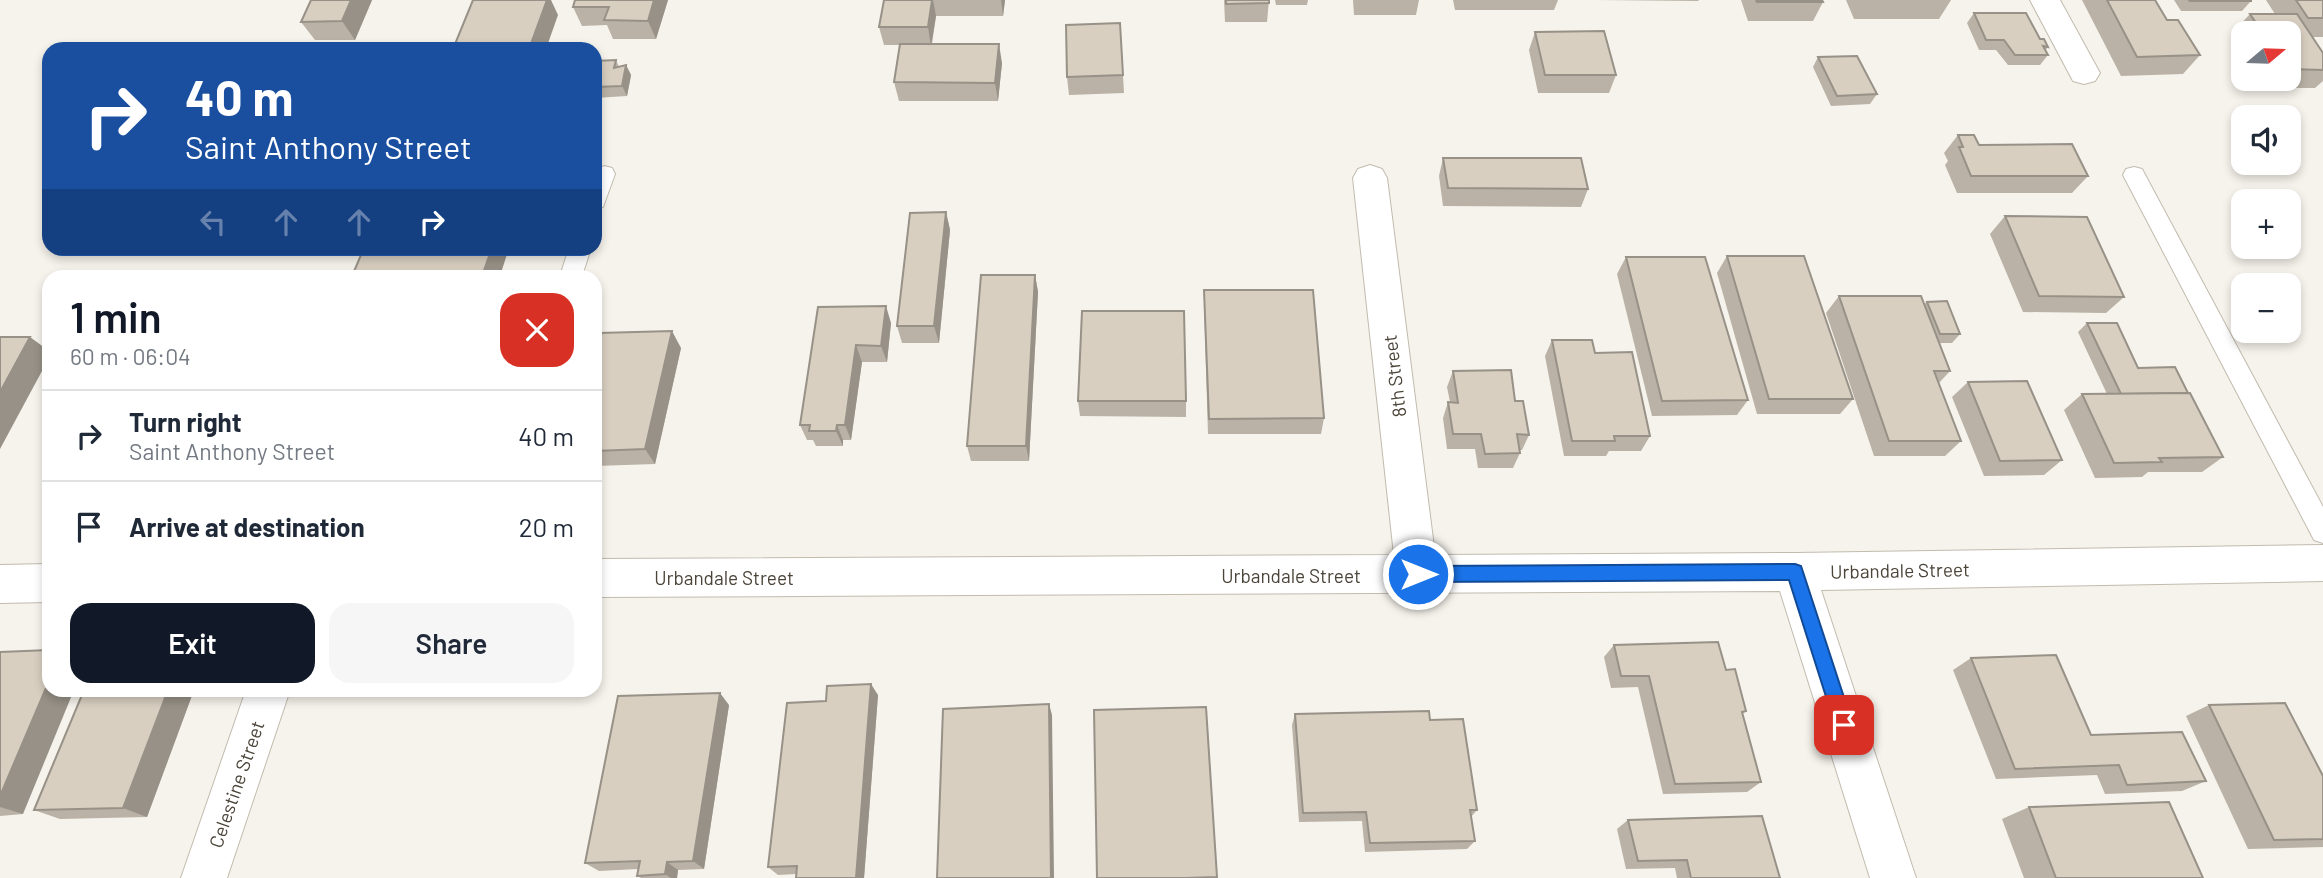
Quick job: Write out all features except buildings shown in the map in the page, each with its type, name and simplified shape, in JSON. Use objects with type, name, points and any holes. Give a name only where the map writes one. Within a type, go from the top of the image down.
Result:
[{"type":"street","points":[[2045,0],[2084,73]]},
{"type":"street","name":"8th Street","points":[[1370,178],[1418,574]]},
{"type":"street","name":"Urbandale Street","points":[[602,578],[1795,572],[2323,563]]},
{"type":"street","points":[[1795,572],[1893,878]]},
{"type":"street","points":[[0,584],[42,583]]},
{"type":"street","name":"Celestine Street","points":[[204,878],[266,697]]},
{"type":"lane","points":[[602,180],[604,174]]},
{"type":"lane","points":[[2134,175],[2323,532]]},
{"type":"route","points":[[1418,574],[1795,572],[1844,725]]}]
